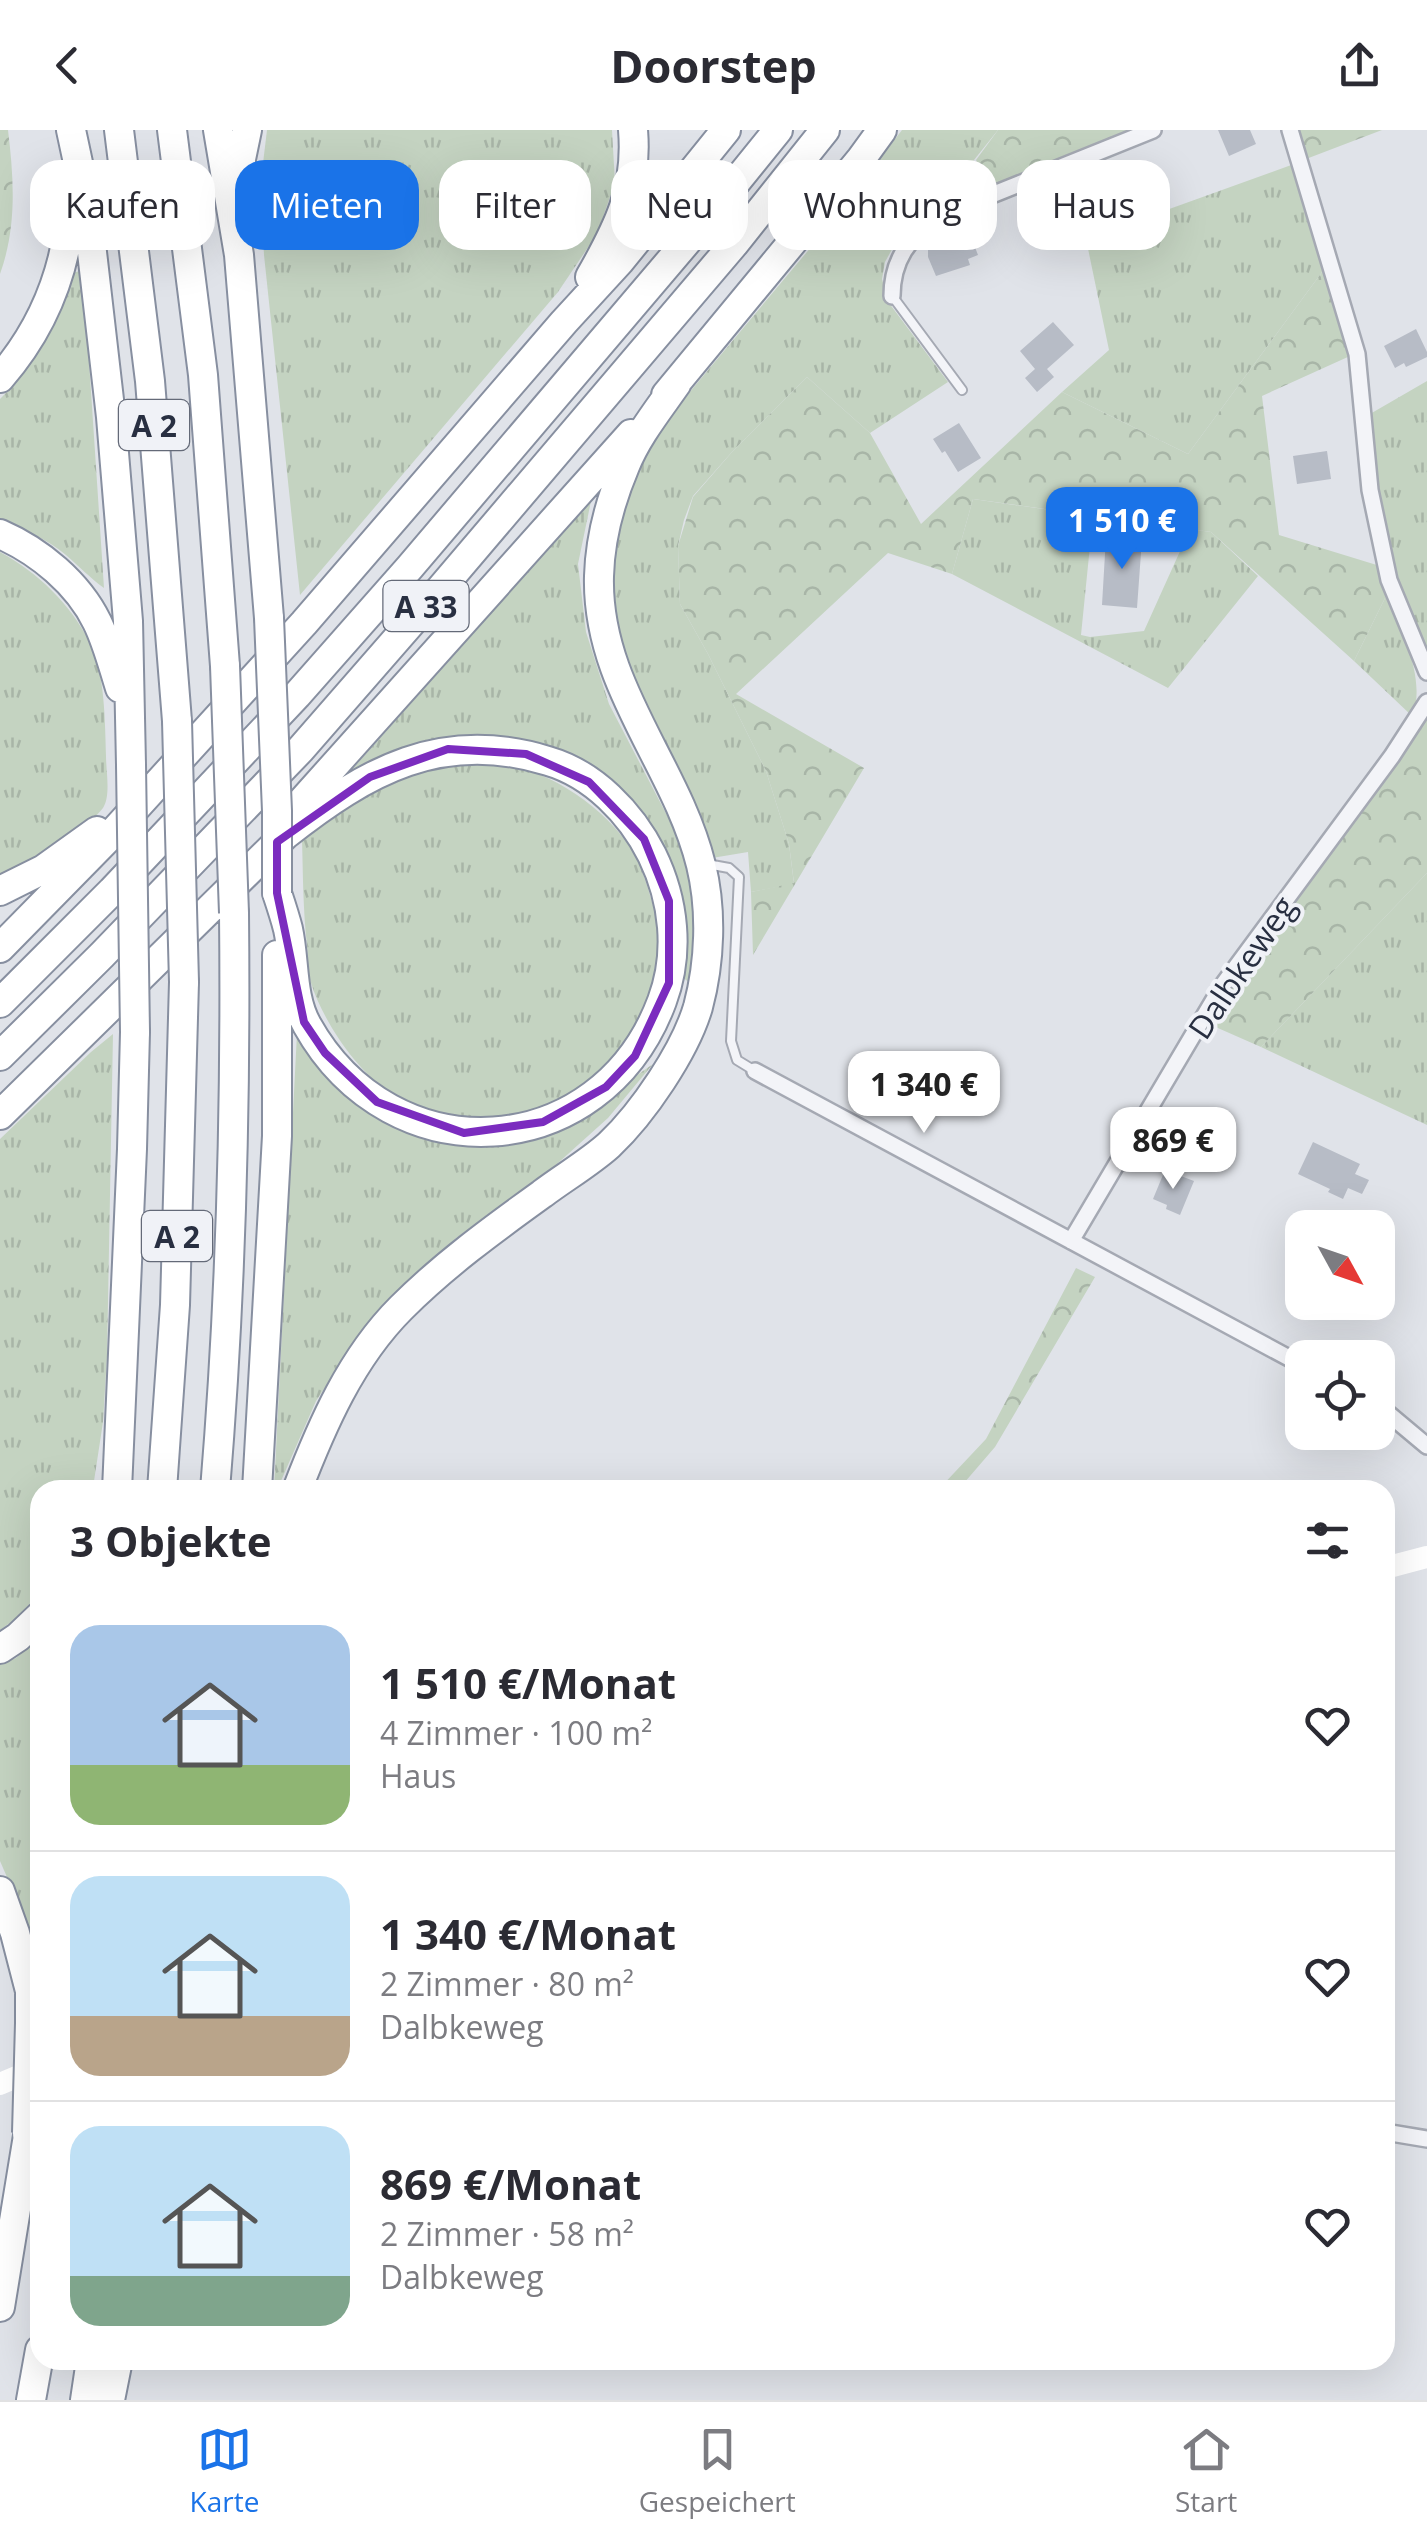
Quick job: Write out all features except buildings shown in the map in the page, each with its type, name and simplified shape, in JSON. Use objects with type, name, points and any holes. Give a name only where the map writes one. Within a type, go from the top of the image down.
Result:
[{"type":"highway","name":"A 2","points":[[119,130],[158,469],[177,721],[184,982],[175,1305],[163,1480]]},
{"type":"highway","name":"A 2","points":[[172,130],[204,375],[225,666],[234,912],[230,1234],[216,1480]]},
{"type":"highway","points":[[218,130],[239,256],[269,618],[276,772],[276,1136],[259,1480]]},
{"type":"highway","points":[[239,256],[241,159],[247,130]]},
{"type":"highway","points":[[564,322],[618,226],[630,189],[633,130]]},
{"type":"highway","points":[[0,948],[109,838],[354,566],[620,261],[726,130]]},
{"type":"highway","name":"A 33","points":[[0,1003],[297,695],[578,370],[778,130]]},
{"type":"highway","name":"A 33","points":[[0,1056],[300,750],[696,289],[825,130]]},
{"type":"highway","points":[[202,914],[677,383],[882,130]]},
{"type":"highway","points":[[0,378],[20,355],[42,318],[66,252],[72,204],[72,134]]},
{"type":"highway","points":[[72,134],[86,200],[111,416],[128,621],[132,726],[135,1032],[117,1480]]},
{"type":"highway","points":[[301,1480],[344,1385],[369,1346],[398,1312],[474,1243],[608,1146],[644,1104],[675,1058],[697,1008],[708,954],[708,904],[701,864],[684,816],[621,688],[605,633],[599,576],[606,524],[625,464],[677,383]]},
{"type":"highway","points":[[0,534],[19,542],[50,565],[77,592],[96,620],[110,653],[132,726]]},
{"type":"highway","points":[[0,890],[44,870],[94,834],[192,748]]},
{"type":"highway","points":[[0,1116],[285,835],[330,800],[370,777],[409,760],[448,750],[488,748],[559,764],[589,782],[621,809],[644,840],[669,901],[674,940],[669,984],[654,1024],[635,1056],[606,1087],[573,1109],[543,1122],[506,1132],[464,1133],[412,1119],[378,1102],[324,1053],[304,1022],[291,966],[289,932],[277,893]]},
{"type":"highway","points":[[107,1480],[119,1432]]},
{"type":"highway","points":[[0,1649],[30,1626]]},
{"type":"highway","points":[[0,1892],[30,1991],[27,2133]]},
{"type":"highway","points":[[0,2307],[30,2120]]},
{"type":"highway","points":[[31,2400],[36,2370]]},
{"type":"highway","points":[[84,2400],[89,2370]]},
{"type":"highway","points":[[110,2400],[116,2370]]},
{"type":"street","points":[[892,296],[892,279],[903,249],[936,217],[1153,130]]},
{"type":"street","points":[[1290,130],[1357,354],[1370,490],[1389,580],[1427,672]]},
{"type":"street","name":"Dalbkeweg","points":[[1071,1241],[1222,986],[1392,756],[1427,702]]},
{"type":"street","points":[[755,1071],[1285,1356]]},
{"type":"street","points":[[1395,1420],[1427,1446]]},
{"type":"street","points":[[1395,1565],[1427,1557]]},
{"type":"street","points":[[0,2084],[30,2071]]},
{"type":"street","points":[[1395,2134],[1427,2139]]},
{"type":"lane","points":[[892,296],[962,390]]},
{"type":"lane","points":[[701,864],[729,868],[739,877],[731,1041],[738,1060],[755,1071]]},
{"type":"highlighted area","points":[[448,749],[526,754],[589,782],[644,839],[669,901],[669,983],[635,1056],[606,1087],[543,1122],[464,1133],[377,1102],[325,1053],[304,1022],[277,893],[277,842],[370,777]]},
{"type":"green space","points":[[0,130],[8,130],[13,203],[0,274]]},
{"type":"green space","points":[[267,130],[612,130],[611,194],[591,243],[591,160],[439,160],[439,250],[586,250],[558,292],[300,595],[264,250],[419,250],[419,160],[263,160]]},
{"type":"green space","points":[[902,130],[998,130],[974,160],[879,160]]},
{"type":"green space","points":[[998,130],[1129,130],[1057,160],[1017,160],[1017,176],[997,185],[997,160],[976,160]]},
{"type":"green space","points":[[1297,130],[1382,130],[1306,159]]},
{"type":"green space","points":[[1294,164],[1325,268],[1188,454],[1062,392],[1109,350],[1088,250],[1170,250],[1170,209]]},
{"type":"green space","points":[[809,250],[892,250],[882,279],[889,303],[948,382],[870,433],[807,377],[693,496],[678,546],[680,604],[766,771],[789,844],[794,884],[751,892],[748,852],[712,858],[679,770],[626,667],[613,600],[615,546],[624,500],[641,460],[693,388]]},
{"type":"green space","points":[[1325,268],[1350,356],[1262,396],[1279,535],[1380,566],[1386,596],[1354,661],[1211,532],[973,499],[952,574],[888,553],[736,694],[864,768],[753,955],[751,892],[794,883],[789,844],[766,771],[680,604],[678,546],[693,497],[807,377],[870,433],[921,524],[1062,392],[1188,454]]},
{"type":"green space","points":[[83,270],[104,588],[51,544],[0,519],[0,399],[34,356],[73,273]]},
{"type":"green space","points":[[1427,381],[1427,651],[1401,589],[1377,491],[1370,414]]},
{"type":"green space","points":[[973,499],[1093,516],[1081,635],[1144,631],[1190,529],[1211,532],[1258,576],[1168,688],[952,574]]},
{"type":"green space","points":[[591,501],[578,564],[586,632],[609,704],[671,823],[697,896],[696,947],[690,983],[682,977],[685,926],[670,862],[643,818],[591,767],[545,746],[508,738],[465,739],[417,743],[348,774]]},
{"type":"green space","points":[[0,552],[52,590],[90,643],[101,683],[107,797],[95,816],[55,846],[0,874]]},
{"type":"green space","points":[[1386,596],[1415,672],[1417,688],[1412,716],[1354,661]]},
{"type":"green space","points":[[1427,712],[1427,873],[1261,1047],[1211,1025],[1236,980]]},
{"type":"green space","points":[[470,764],[510,766],[540,775],[576,794],[608,821],[641,868],[659,946],[652,990],[639,1021],[621,1050],[597,1075],[570,1096],[540,1111],[507,1121],[474,1124],[389,1092],[353,1058],[332,1028],[309,974],[302,839],[374,788],[407,774]]},
{"type":"green space","points":[[1427,873],[1427,1125],[1261,1047]]},
{"type":"green space","points":[[297,1033],[324,1073],[349,1099],[380,1121],[460,1146],[502,1144],[567,1124],[653,1064],[608,1118],[538,1181],[456,1238],[393,1298],[356,1341],[316,1401],[281,1480],[275,1480]]},
{"type":"green space","points":[[113,1034],[107,1356],[94,1480],[30,1480],[30,1603],[0,1630],[0,1139]]},
{"type":"green space","points":[[1076,1268],[1095,1277],[995,1447],[967,1480],[947,1480],[986,1439]]},
{"type":"green space","points":[[30,1645],[30,1930],[0,1861],[0,1665]]}]
